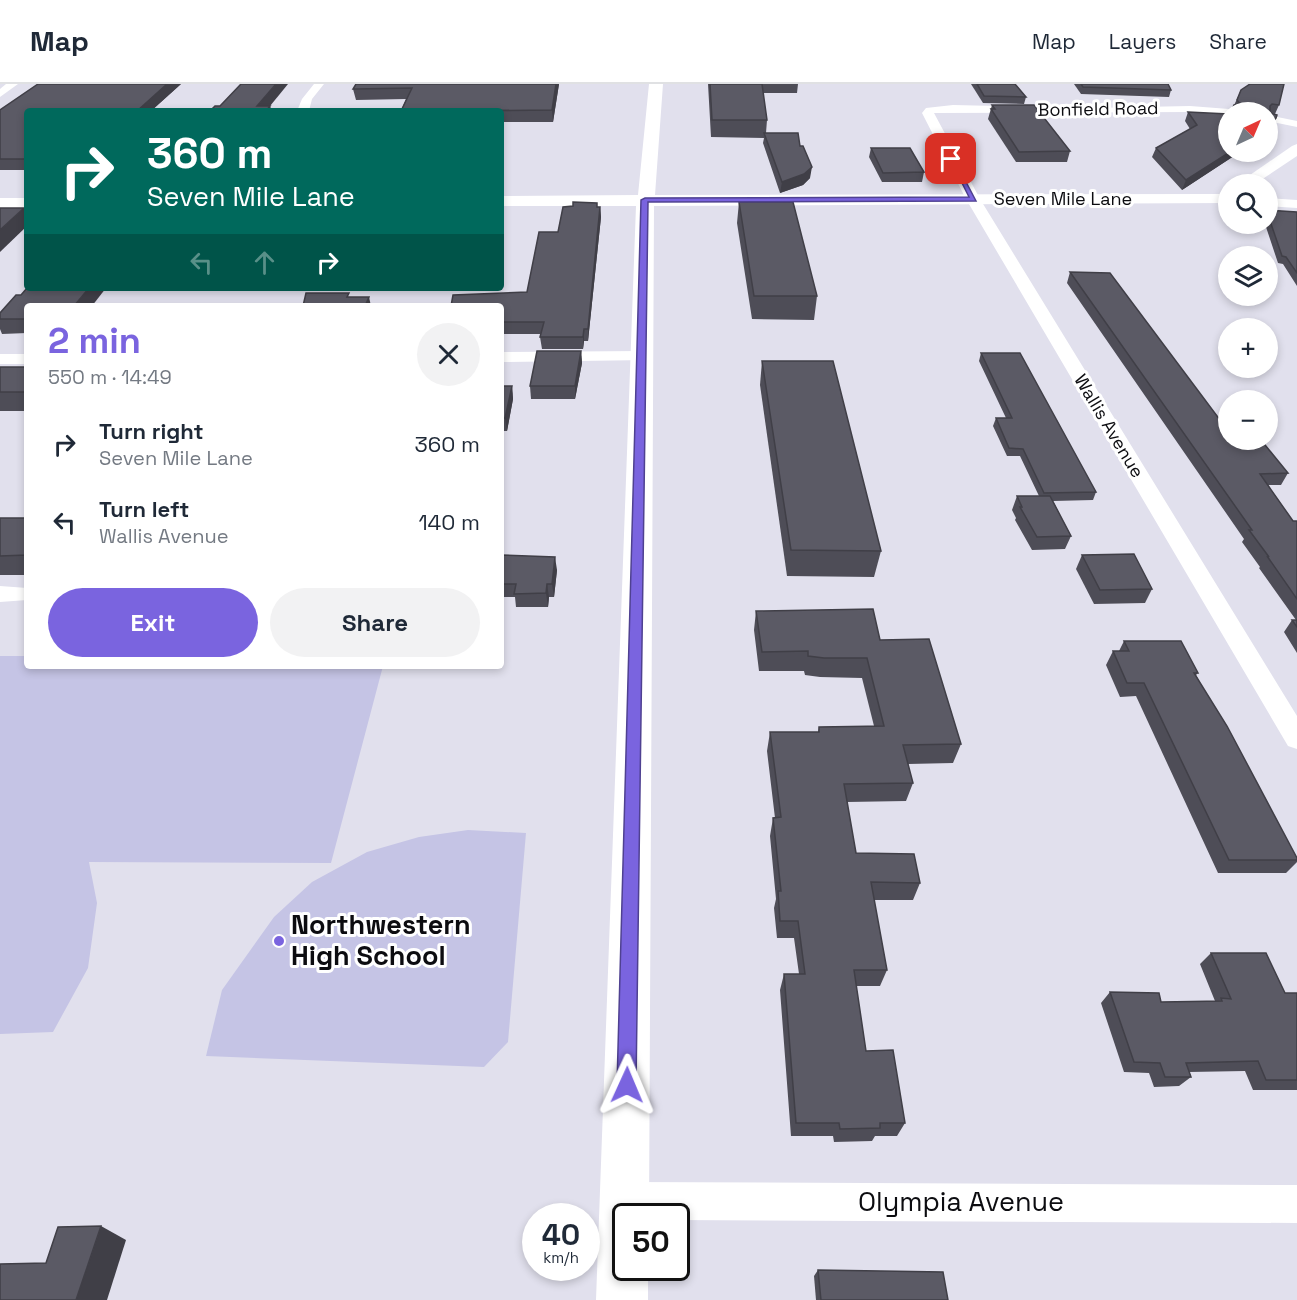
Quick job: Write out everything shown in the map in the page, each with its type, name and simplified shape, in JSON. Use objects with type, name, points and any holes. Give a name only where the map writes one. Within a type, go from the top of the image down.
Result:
[{"type":"main road","points":[[622,1300],[645,200],[656,84]]},
{"type":"main road","points":[[1260,174],[1297,149]]},
{"type":"main road","name":"Seven Mile Lane","points":[[504,201],[1218,198]]},
{"type":"main road","points":[[0,203],[24,203]]},
{"type":"street","points":[[0,94],[13,84]]},
{"type":"street","points":[[304,108],[319,84]]},
{"type":"street","name":"Bonfield Road","points":[[930,110],[953,108],[1119,111],[1166,109],[1218,111]]},
{"type":"street","name":"Wallis Avenue","points":[[930,110],[929,118],[973,199],[1297,739]]},
{"type":"street","points":[[1278,120],[1297,124]]},
{"type":"street","points":[[1278,203],[1297,204]]},
{"type":"street","points":[[504,357],[642,356]]},
{"type":"street","points":[[0,360],[24,359]]},
{"type":"street","name":"Olympia Avenue","points":[[624,1201],[1297,1203]]},
{"type":"shaded area","points":[[0,656],[24,656],[24,669],[382,669],[331,863],[89,862],[97,903],[88,968],[53,1032],[0,1034]]},
{"type":"shaded area","points":[[468,830],[526,833],[508,1042],[484,1067],[206,1056],[222,990],[274,917],[312,882],[367,852],[419,837]]},
{"type":"building","points":[[38,84],[167,84],[140,108],[24,108],[24,159],[0,159],[0,110]]},
{"type":"building","points":[[241,84],[276,84],[257,106],[270,106],[268,108],[213,108],[220,106]]},
{"type":"building","points":[[356,84],[556,84],[552,110],[402,108],[412,88],[353,89]]},
{"type":"building","points":[[710,84],[762,84],[767,120],[712,120]]},
{"type":"building","points":[[977,84],[1015,84],[1026,97],[984,96]]},
{"type":"building","points":[[1081,84],[1168,84],[1171,90],[1083,87]]},
{"type":"building","points":[[1250,84],[1284,84],[1279,105],[1278,102],[1238,102],[1237,100],[1241,90]]},
{"type":"building","points":[[992,105],[1034,105],[1070,151],[1019,152],[991,109],[995,109]]},
{"type":"building","points":[[1188,112],[1218,114],[1218,160],[1186,180],[1156,148],[1197,125]]},
{"type":"building","points":[[764,133],[798,133],[800,146],[803,146],[812,167],[804,174],[782,182]]},
{"type":"building","points":[[871,148],[910,148],[924,172],[883,173]]},
{"type":"building","points":[[573,202],[597,203],[597,207],[600,207],[588,329],[584,329],[583,337],[540,337],[544,322],[504,322],[504,303],[452,303],[453,295],[527,292],[539,232],[558,232],[563,207],[573,206]]},
{"type":"building","points":[[739,202],[793,202],[817,296],[754,296]]},
{"type":"building","points":[[0,208],[24,208],[0,230]]},
{"type":"building","points":[[1278,211],[1297,212],[1297,273],[1286,257],[1282,256],[1274,234],[1278,234]]},
{"type":"building","points":[[1070,272],[1110,273],[1218,417],[1218,450],[1269,450],[1288,473],[1260,474],[1293,521],[1297,521],[1297,599],[1249,530],[1252,530]]},
{"type":"building","points":[[24,291],[86,291],[76,303],[24,303],[24,319],[0,319],[0,313],[16,295],[21,295]]},
{"type":"building","points":[[306,293],[349,293],[347,297],[369,297],[366,303],[304,303]]},
{"type":"building","points":[[537,351],[581,351],[575,386],[530,386]]},
{"type":"building","points":[[981,353],[1020,353],[1096,492],[1044,493],[1023,449],[1009,448],[996,418],[1012,418]]},
{"type":"building","points":[[762,361],[833,361],[881,551],[791,550]]},
{"type":"building","points":[[0,367],[24,367],[24,392],[0,392]]},
{"type":"building","points":[[504,386],[512,386],[505,418]]},
{"type":"building","points":[[1017,496],[1050,496],[1071,536],[1037,537],[1020,507],[1022,507]]},
{"type":"building","points":[[0,518],[24,518],[24,555],[0,556]]},
{"type":"building","points":[[1134,554],[1152,589],[1100,590],[1082,555]]},
{"type":"building","points":[[504,555],[555,557],[552,584],[547,584],[546,593],[514,594],[516,584],[504,584]]},
{"type":"building","points":[[873,609],[880,640],[929,639],[961,744],[903,745],[913,783],[844,784],[856,853],[914,854],[920,883],[871,882],[887,970],[854,970],[866,1051],[893,1050],[905,1123],[880,1123],[880,1128],[840,1129],[839,1123],[796,1123],[784,974],[805,974],[798,921],[780,921],[778,891],[781,891],[773,818],[781,817],[770,732],[819,732],[819,727],[884,726],[867,658],[824,658],[808,656],[808,651],[762,652],[756,611]]},
{"type":"building","points":[[1124,641],[1181,641],[1198,673],[1194,673],[1227,726],[1297,860],[1229,860],[1144,683],[1127,683],[1113,651],[1129,651]]},
{"type":"building","points":[[1211,953],[1266,953],[1285,993],[1297,993],[1297,1080],[1266,1080],[1258,1061],[1186,1063],[1191,1077],[1165,1077],[1160,1063],[1134,1062],[1110,992],[1159,993],[1161,1002],[1231,999]]},
{"type":"building","points":[[101,1226],[76,1300],[0,1300],[0,1264],[46,1263],[58,1227]]},
{"type":"building","points":[[818,1270],[943,1272],[948,1300],[821,1300]]},
{"type":"place","name":"Northwestern High School","points":[[279,941]]},
{"type":"route","points":[[627,1085],[645,200],[973,199],[951,159]]}]
